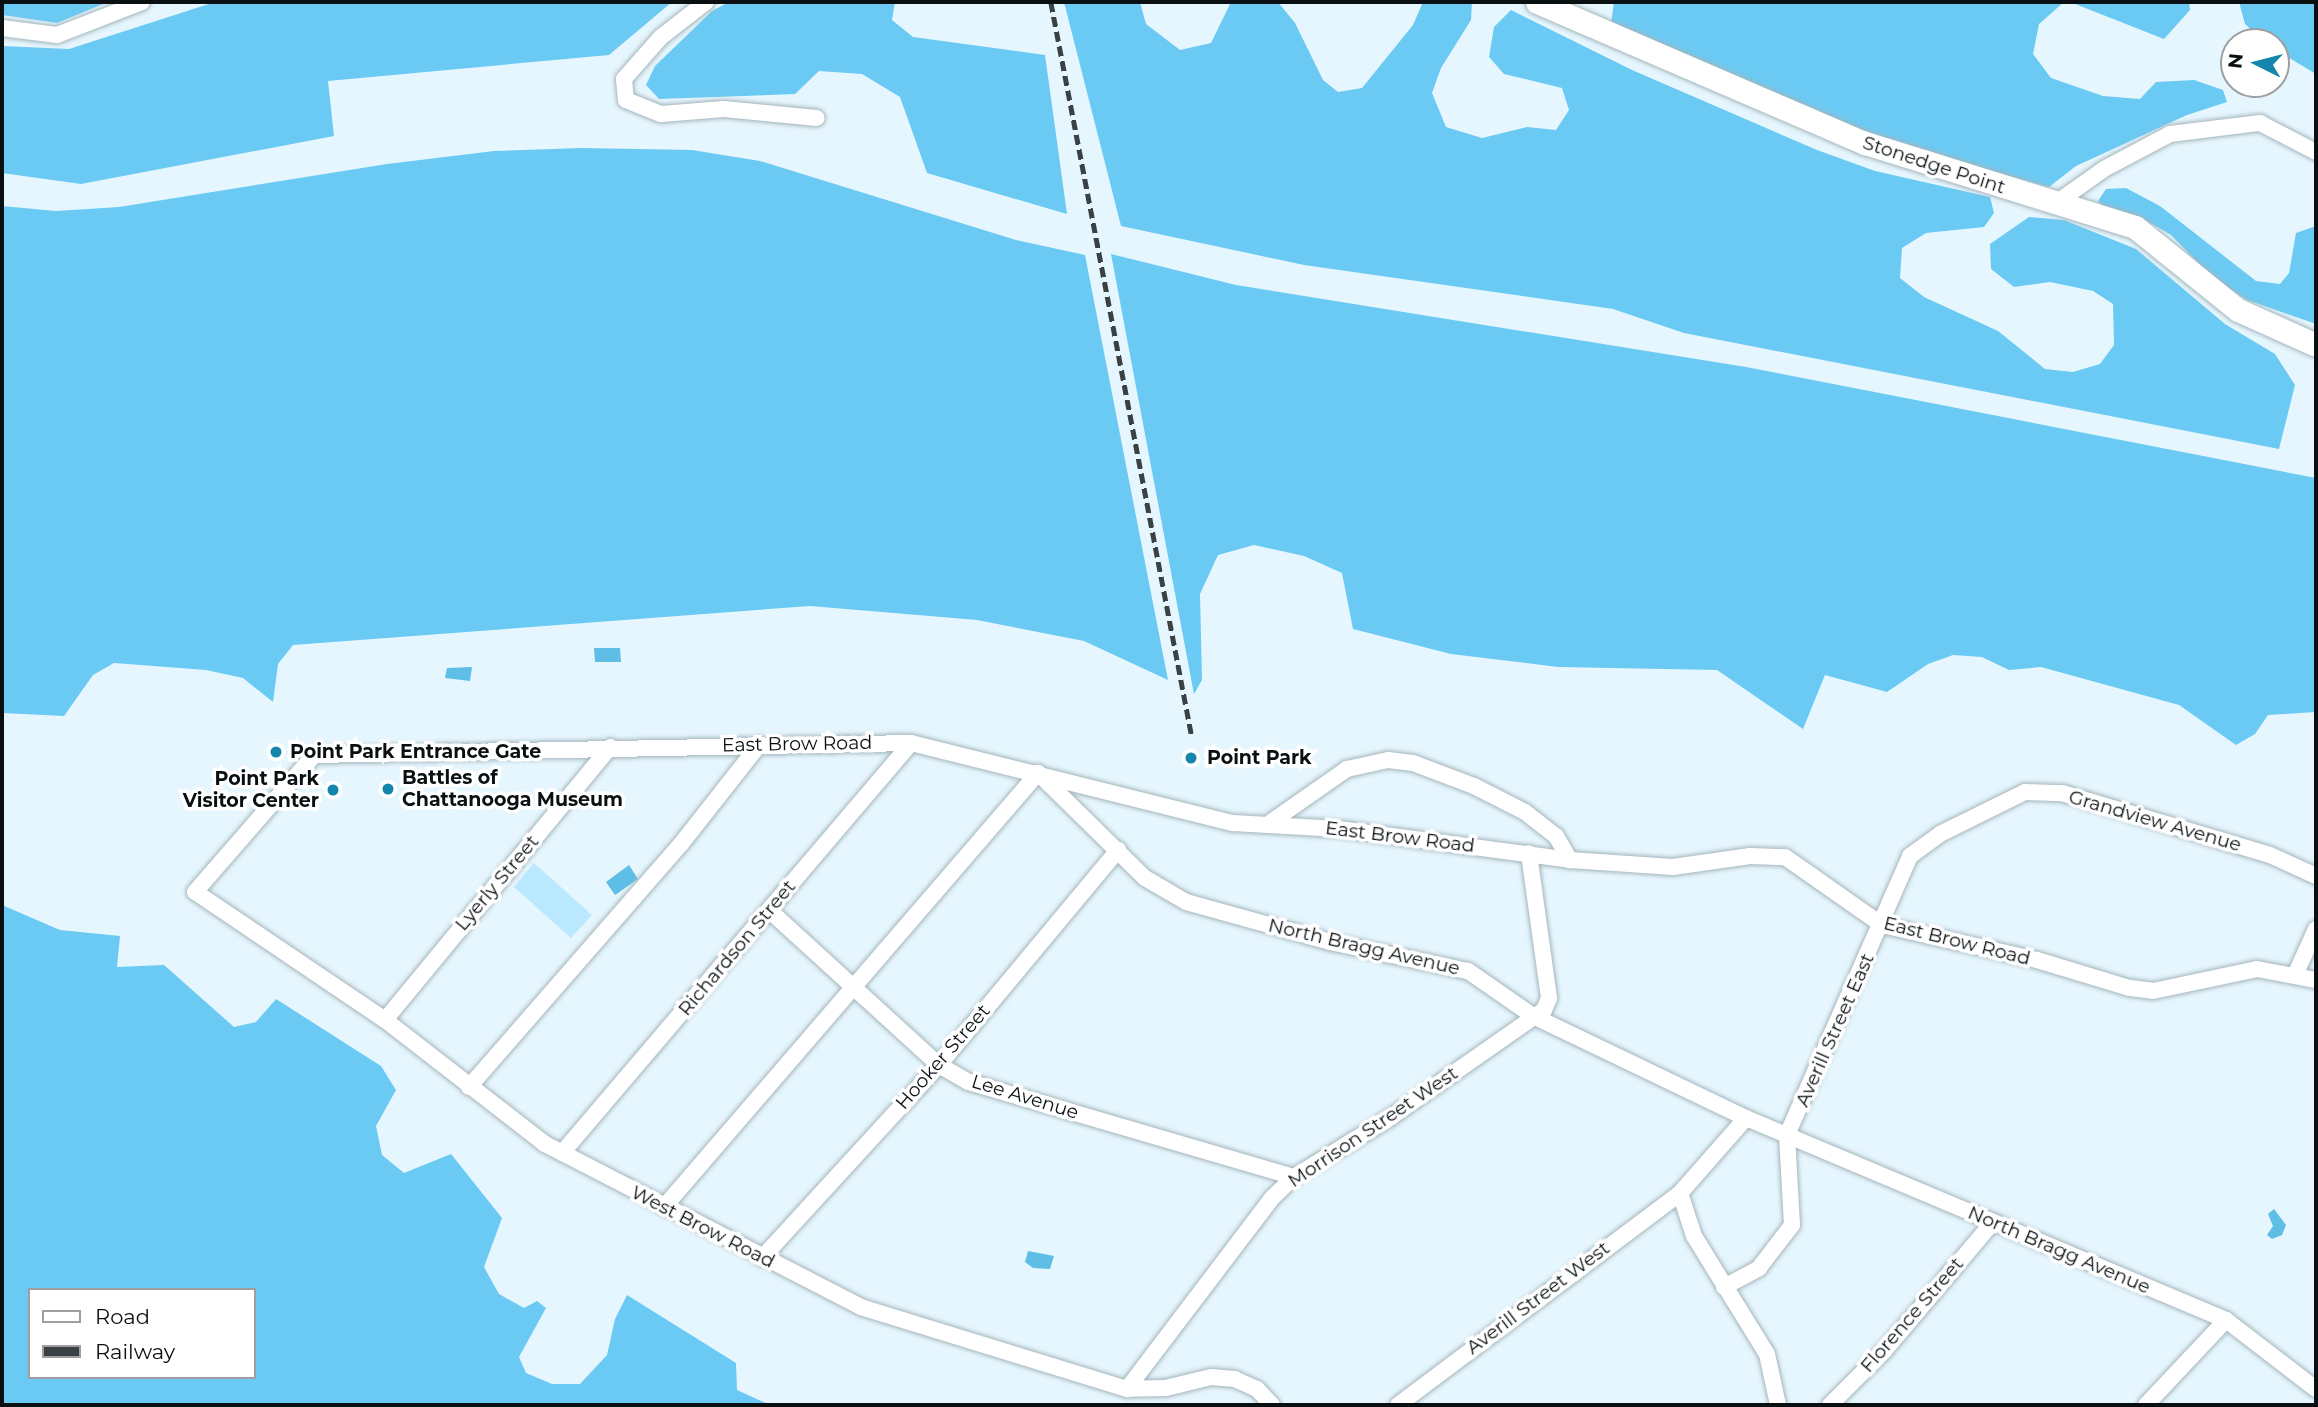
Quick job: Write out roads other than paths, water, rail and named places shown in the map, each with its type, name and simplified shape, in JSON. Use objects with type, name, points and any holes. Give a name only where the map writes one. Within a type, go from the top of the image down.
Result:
[{"type":"main road","name":"Stonedge Point","points":[[1537,2],[1865,144],[2056,203],[2151,236],[2238,310],[2316,345]]},
{"type":"street","points":[[2,28],[57,35],[142,2]]},
{"type":"street","points":[[706,2],[661,37],[624,79],[626,100],[661,114],[724,109],[817,118]]},
{"type":"street","points":[[2056,203],[2104,169],[2170,134],[2260,122],[2316,152]]},
{"type":"street","name":"East Brow Road","points":[[195,892],[314,755],[911,743],[1221,820],[1271,822],[1570,860],[1674,867],[1750,856],[1786,857],[1882,925],[2143,990],[2257,969],[2296,973],[2316,980]]},
{"type":"street","name":"Richardson Street","points":[[562,1153],[911,743]]},
{"type":"street","points":[[468,1087],[681,844],[759,745]]},
{"type":"street","name":"Lyerly Street","points":[[385,1020],[610,747]]},
{"type":"street","points":[[1271,822],[1347,769],[1388,760],[1413,763],[1474,786],[1525,812],[1556,836],[1570,860]]},
{"type":"street","points":[[664,1207],[1038,773]]},
{"type":"street","name":"North Bragg Avenue","points":[[1038,773],[1145,878],[1186,902],[1330,942],[1468,971],[1533,1016],[1746,1118],[2226,1320],[2316,1389]]},
{"type":"street","name":"Grandview Avenue","points":[[1882,925],[1910,856],[1940,834],[2025,792],[2062,793],[2202,833],[2297,864],[2316,876]]},
{"type":"street","name":"Hooker Street","points":[[762,1258],[939,1065],[1118,850]]},
{"type":"street","points":[[1529,853],[1549,998],[1544,1010],[1533,1016]]},
{"type":"street","name":"West Brow Road","points":[[195,892],[385,1020],[468,1087],[562,1153],[762,1258],[878,1314],[1127,1389],[1166,1388],[1211,1377],[1235,1379],[1256,1389],[1272,1405]]},
{"type":"street","name":"Lee Avenue","points":[[769,911],[939,1065],[970,1082],[1294,1177]]},
{"type":"street","name":"Averill Street East","points":[[1787,1135],[1882,925]]},
{"type":"street","points":[[2296,973],[2316,929]]},
{"type":"street","name":"Morrison Street West","points":[[1127,1389],[1272,1198],[1294,1177],[1391,1117],[1533,1016]]},
{"type":"street","name":"Averill Street West","points":[[1398,1405],[1680,1193],[1746,1118]]},
{"type":"street","points":[[1724,1287],[1759,1268],[1792,1225],[1787,1135]]},
{"type":"street","points":[[1680,1193],[1694,1236],[1766,1354],[1778,1405]]},
{"type":"street","name":"Florence Street","points":[[1830,1405],[1884,1351],[1993,1222]]},
{"type":"street","points":[[2146,1405],[2226,1320]]},
{"type":"railway","points":[[1051,2],[1192,737]]},
{"type":"place","name":"Point Park Entrance Gate","points":[[276,752]]},
{"type":"place","name":"Point Park","points":[[1191,758]]},
{"type":"place","name":"Battles of Chattanooga Museum","points":[[388,789]]},
{"type":"place","name":"Point Park Visitor Center","points":[[333,790]]}]
